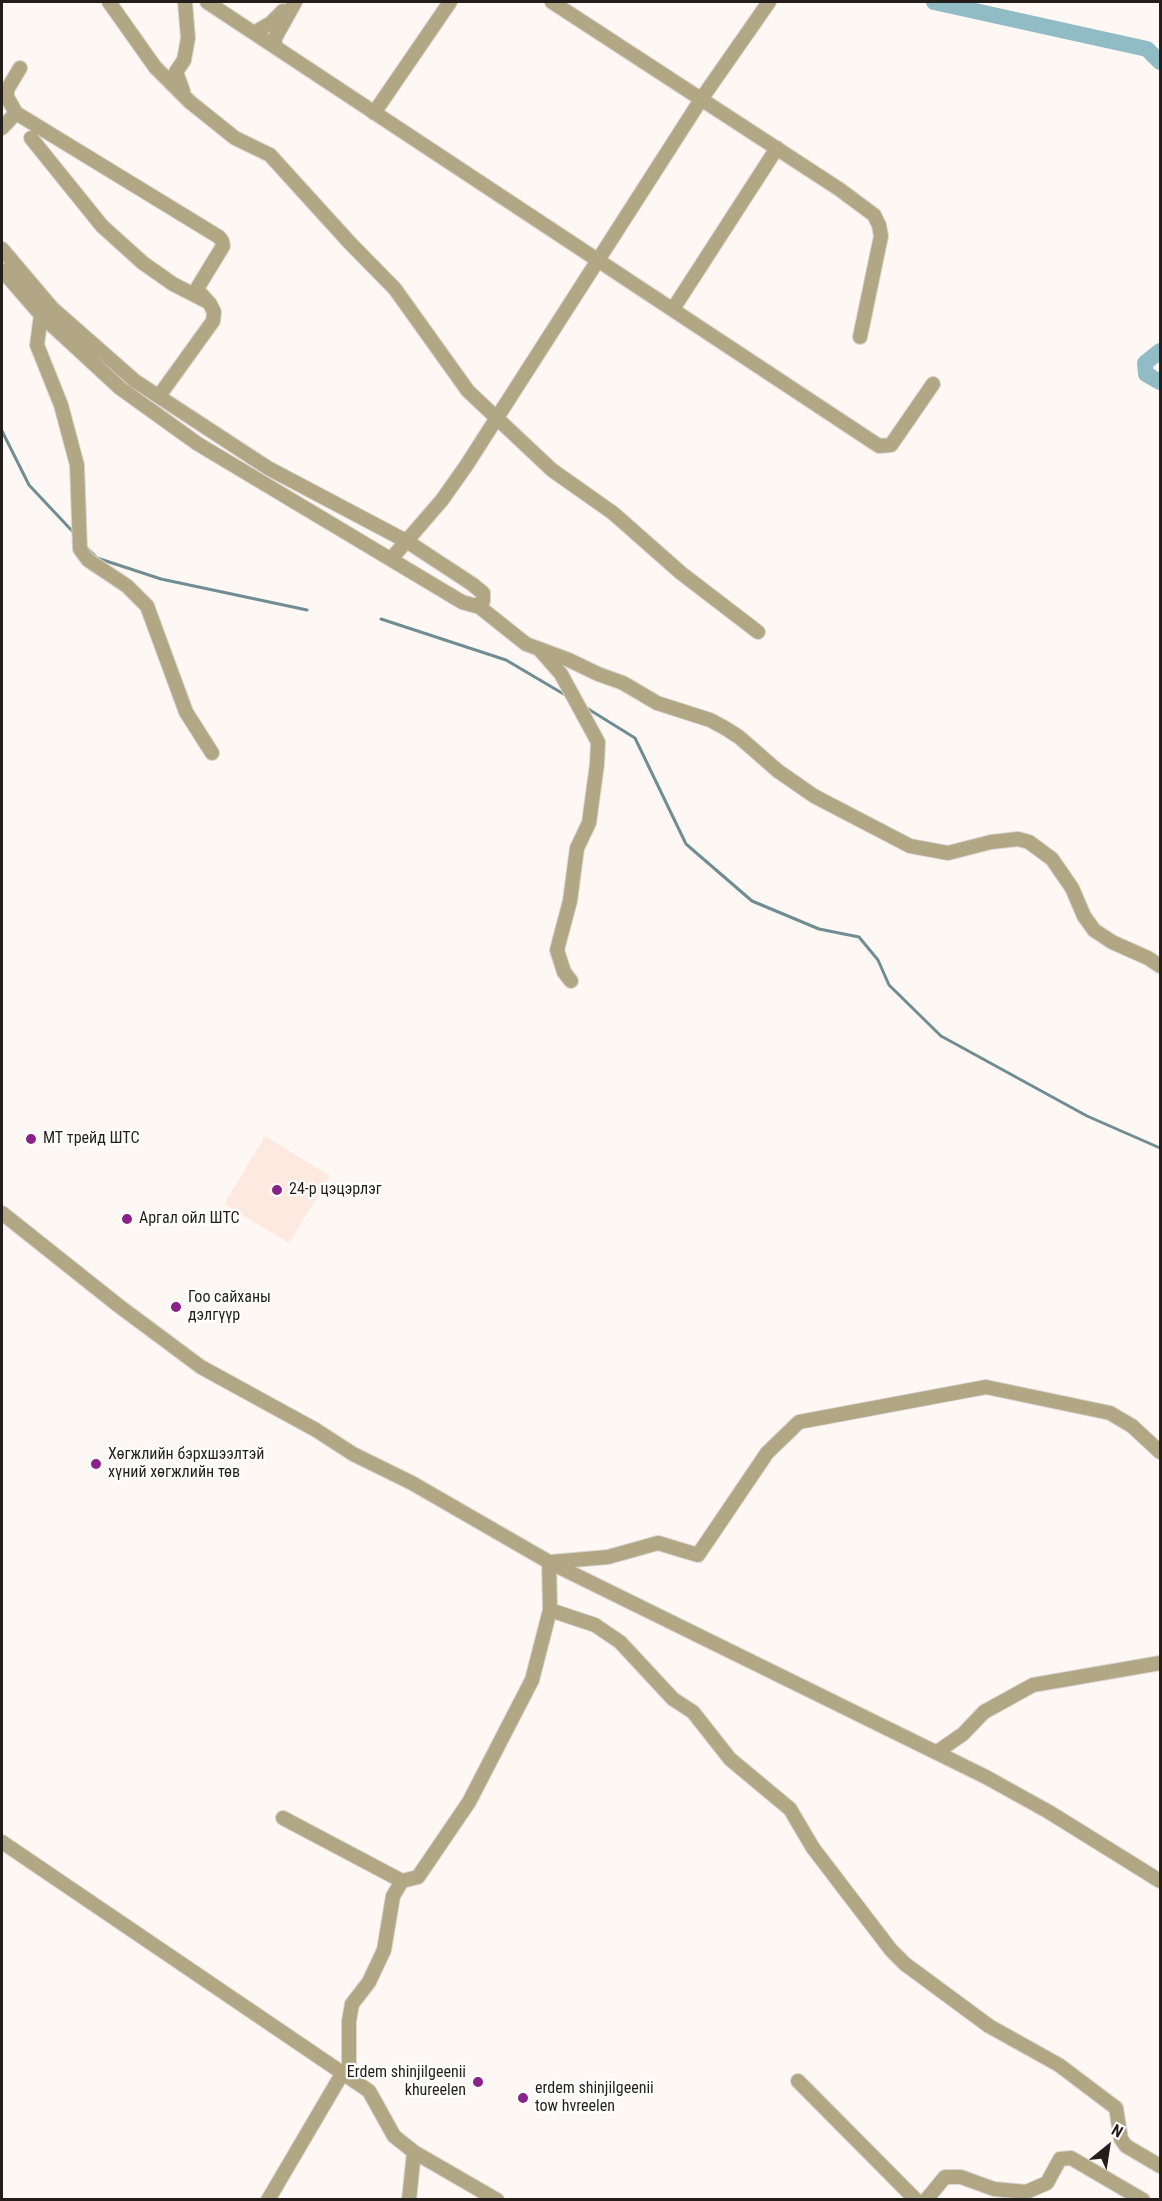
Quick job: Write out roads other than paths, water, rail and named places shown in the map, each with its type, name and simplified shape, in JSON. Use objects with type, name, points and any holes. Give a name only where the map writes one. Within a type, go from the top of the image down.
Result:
[{"type":"street","points":[[109,2],[155,67],[190,102],[235,138],[270,155],[395,289],[468,391],[552,470],[613,513],[681,573],[758,632]]},
{"type":"street","points":[[185,2],[188,38],[184,60],[176,72],[190,102]]},
{"type":"street","points":[[207,2],[879,446],[891,445],[933,384]]},
{"type":"street","points":[[254,33],[272,23],[294,2]]},
{"type":"street","points":[[275,47],[275,38],[294,2]]},
{"type":"street","points":[[374,113],[450,2]]},
{"type":"street","points":[[552,2],[702,98],[839,189],[874,215],[881,236],[860,337]]},
{"type":"street","points":[[391,559],[442,500],[498,418],[702,98],[769,2]]},
{"type":"street","points":[[20,68],[7,90],[7,97],[16,113],[219,237],[223,246],[198,287],[200,294],[214,312],[213,321],[159,396]]},
{"type":"street","points":[[2,128],[16,113]]},
{"type":"street","points":[[31,138],[102,226],[143,263],[173,284],[210,304]]},
{"type":"street","points":[[673,309],[777,148]]},
{"type":"street","points":[[2,249],[52,308],[135,381],[268,468],[408,542],[483,593],[483,602],[477,605]]},
{"type":"street","points":[[2,270],[41,315],[120,388],[198,444],[462,602],[477,605],[526,644],[623,683],[657,703],[710,720],[739,737],[778,771],[814,796],[910,846],[948,853],[1018,838],[1029,842],[1053,859],[1072,888],[1084,916],[1094,930],[1112,942],[1161,966]]},
{"type":"street","points":[[41,315],[37,345],[61,405],[77,465],[80,549],[88,560],[127,586],[147,606],[186,712],[212,753]]},
{"type":"street","points":[[537,648],[561,674],[598,742],[589,823],[576,848],[570,901],[557,950],[564,972],[571,981]]},
{"type":"street","points":[[2,1213],[102,1293],[201,1367],[281,1410],[353,1454],[412,1483],[549,1562],[937,1752],[1049,1812],[1161,1881]]},
{"type":"street","points":[[549,1562],[608,1557],[657,1543],[698,1555],[767,1453],[799,1422],[986,1387],[1110,1413],[1132,1426],[1161,1452]]},
{"type":"street","points":[[283,1818],[402,1881],[418,1877],[470,1802],[532,1680],[550,1610],[549,1562]]},
{"type":"street","points":[[550,1610],[595,1625],[620,1642],[673,1699],[693,1712],[730,1759],[790,1809],[813,1848],[891,1950],[905,1964],[989,2026],[1059,2065],[1116,2108],[1121,2139],[1126,2146],[1161,2166]]},
{"type":"street","points":[[937,1752],[963,1734],[984,1712],[1033,1685],[1161,1663]]},
{"type":"street","points":[[2,1842],[369,2091],[394,2136],[414,2152],[497,2199]]},
{"type":"street","points":[[268,2199],[342,2074],[349,2067],[349,2021],[352,2004],[369,1982],[384,1950],[393,1896],[402,1881]]},
{"type":"street","points":[[798,2081],[916,2199]]},
{"type":"street","points":[[409,2199],[414,2152]]},
{"type":"street","points":[[926,2199],[945,2177],[961,2177],[994,2189],[1026,2192],[1047,2183],[1060,2159],[1071,2158],[1143,2199]]},
{"type":"waterway","points":[[934,2],[1147,49],[1160,62]]},
{"type":"waterway","points":[[1160,351],[1145,363],[1146,374],[1160,382]]},
{"type":"waterway","points":[[2,431],[29,485],[75,534]]},
{"type":"waterway","points":[[85,546],[97,558],[161,579],[307,610]]},
{"type":"waterway","points":[[381,619],[506,660],[567,696]]},
{"type":"waterway","points":[[585,707],[635,738],[686,844],[752,901],[819,929],[859,937],[878,960],[889,985],[941,1036],[1087,1116],[1160,1148]]},
{"type":"place","name":"МТ трейд ШТС","points":[[31,1139]]},
{"type":"place","name":"24-р цэцэрлэг","points":[[277,1190]]},
{"type":"place","name":"Аргал ойл ШТС","points":[[127,1219]]},
{"type":"place","name":"Гоо сайханы дэлгүүр","points":[[176,1307]]},
{"type":"place","name":"Хөгжлийн бэрхшээлтэй хүний хөгжлийн төв","points":[[96,1464]]},
{"type":"place","name":"Erdem shinjilgeenii khureelen","points":[[478,2082]]},
{"type":"place","name":"erdem shinjilgeenii tow hvreelen","points":[[523,2098]]}]
